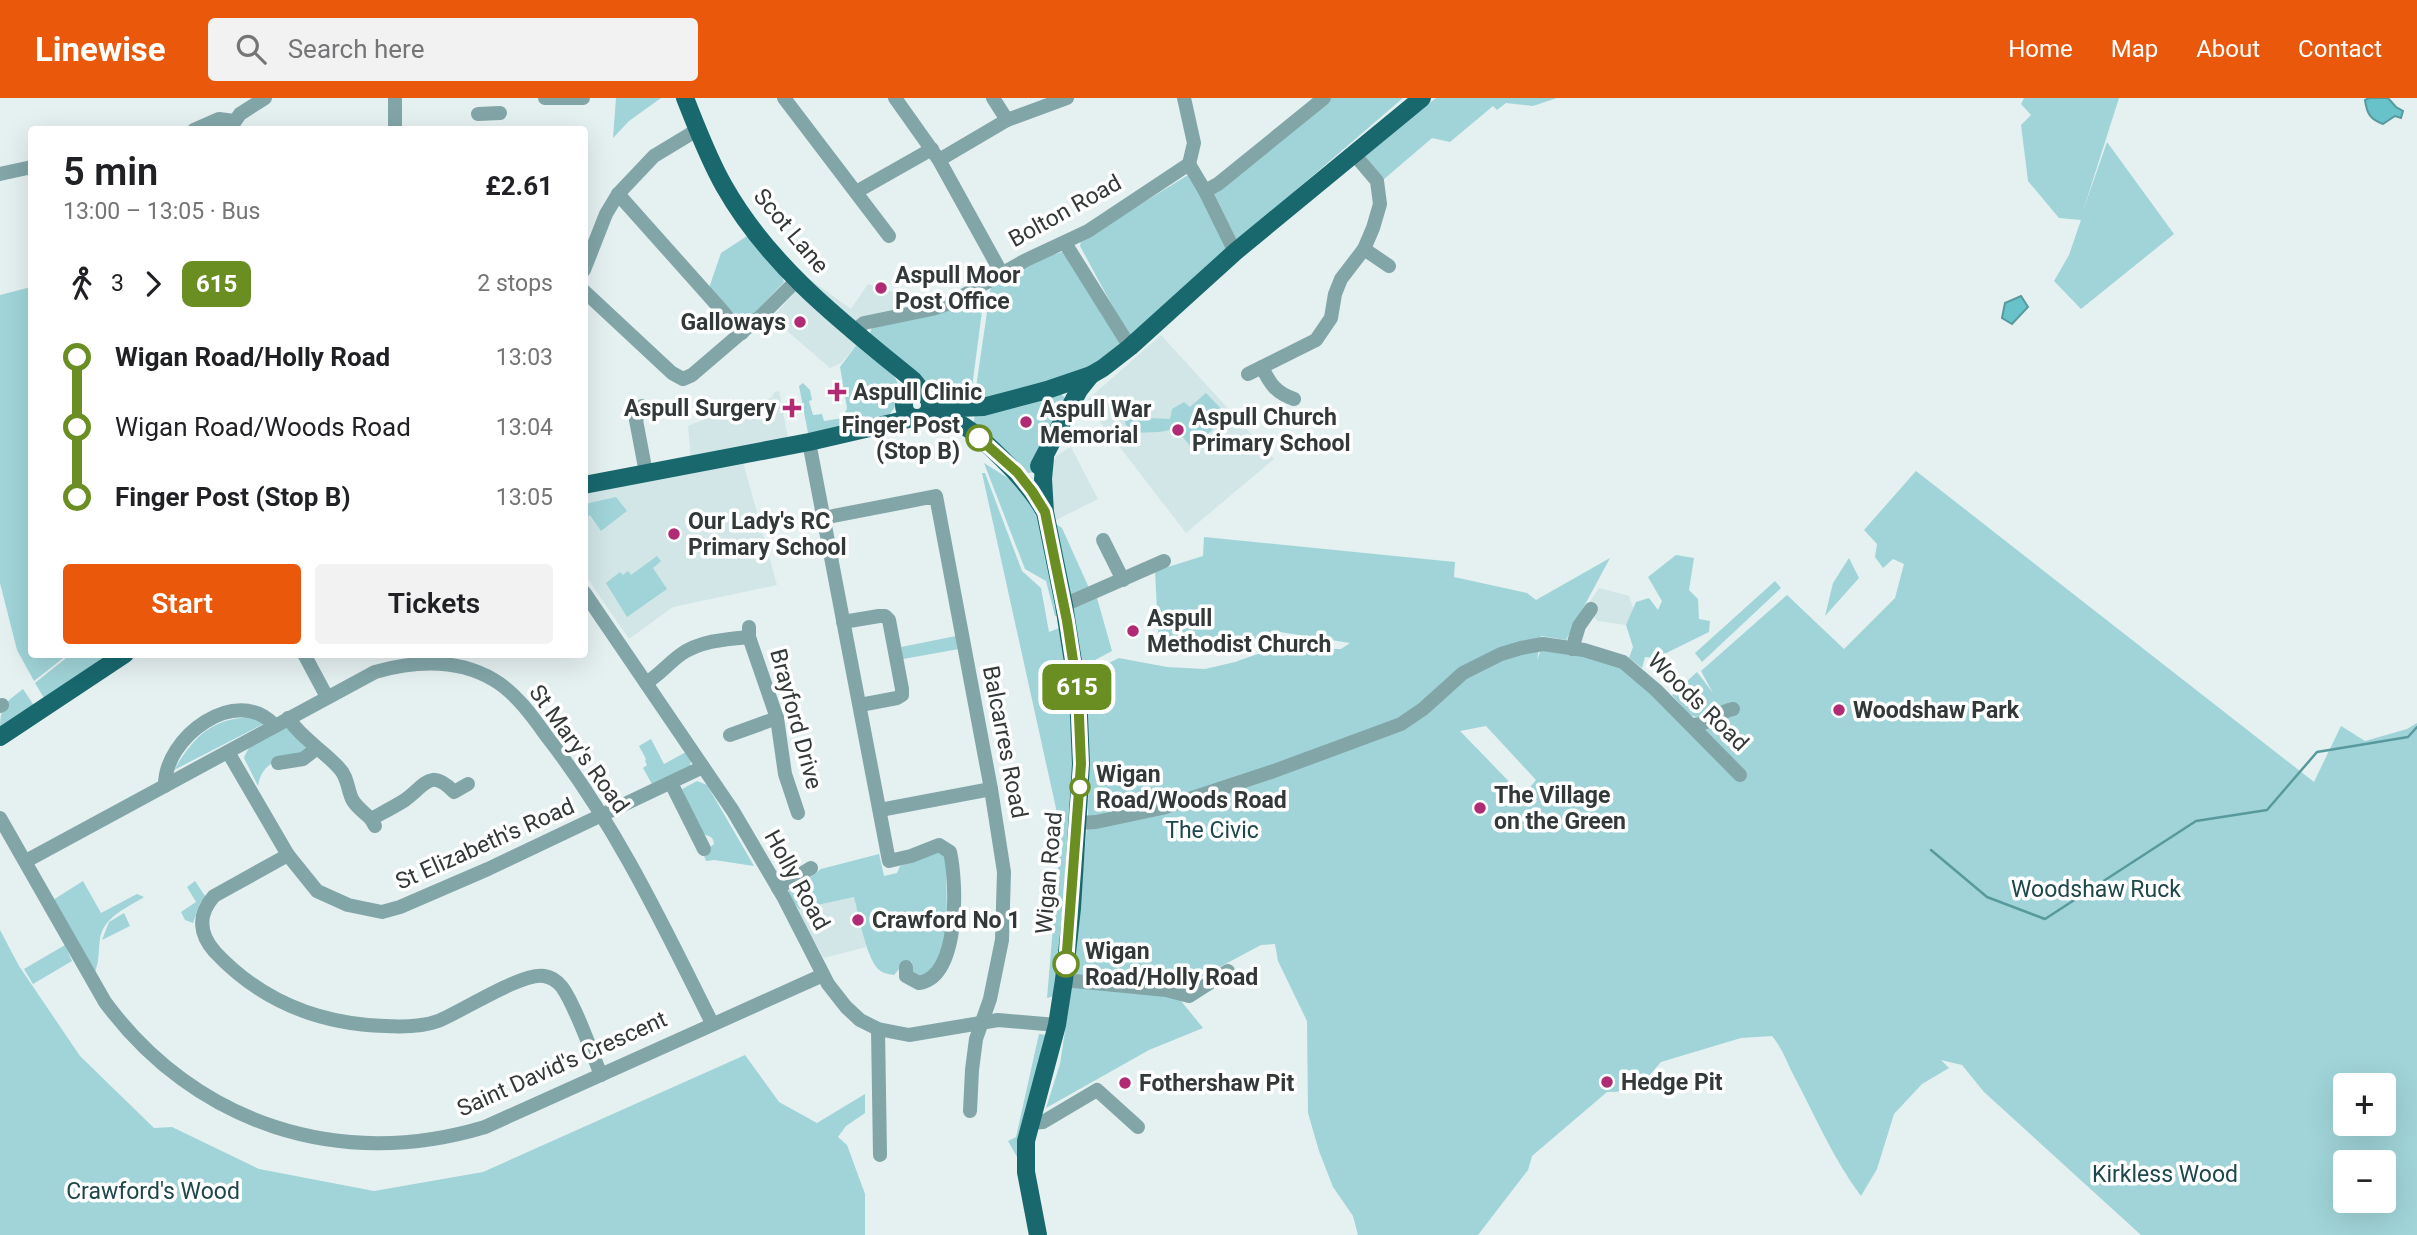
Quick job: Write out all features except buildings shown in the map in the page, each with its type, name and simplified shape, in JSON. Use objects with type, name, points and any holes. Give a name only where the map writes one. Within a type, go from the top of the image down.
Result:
[{"type":"main road","name":"Scot Lane","points":[[685,98],[724,186],[763,243],[797,280],[853,332],[918,385],[927,398]]},
{"type":"main road","points":[[1017,472],[1033,472],[1045,458],[1068,410],[1091,375],[1130,347],[1235,252],[1422,98]]},
{"type":"main road","points":[[897,367],[911,410]]},
{"type":"main road","points":[[927,398],[958,408],[983,407],[1091,375]]},
{"type":"main road","points":[[1047,390],[1055,391],[1065,398],[1068,410]]},
{"type":"main road","points":[[588,484],[809,442],[886,424],[911,410],[930,408],[927,398]]},
{"type":"main road","points":[[979,438],[973,427],[973,420],[983,407]]},
{"type":"main road","name":"Wigan Road","points":[[911,410],[950,419],[979,438],[1017,472],[1045,512]]},
{"type":"main road","name":"Wigan Road","points":[[1038,1235],[1025,1157],[1030,1123],[1057,1025],[1064,980],[1078,823],[1080,718],[1064,605],[1045,512],[1045,458]]},
{"type":"main road","points":[[2,732],[119,658]]},
{"type":"street","points":[[203,126],[219,119],[231,125],[248,107],[265,98]]},
{"type":"street","points":[[395,98],[396,126]]},
{"type":"street","points":[[545,98],[583,98]]},
{"type":"street","points":[[784,98],[888,236]]},
{"type":"street","points":[[895,98],[935,155],[1002,274]]},
{"type":"street","points":[[993,98],[1007,120]]},
{"type":"street","points":[[856,192],[1007,120],[1067,98]]},
{"type":"street","points":[[1184,98],[1194,142],[1189,164],[1235,252]]},
{"type":"street","points":[[1205,191],[1324,98]]},
{"type":"street","points":[[488,126],[489,113]]},
{"type":"street","points":[[588,260],[606,214],[618,194],[654,156],[697,130]]},
{"type":"street","points":[[1248,374],[1316,340],[1331,318],[1335,293],[1341,279],[1364,248],[1377,215],[1380,195],[1377,181],[1354,154]]},
{"type":"street","name":"Bolton Road","points":[[853,332],[864,323],[950,303],[1109,218],[1189,164]]},
{"type":"street","points":[[0,174],[28,168]]},
{"type":"street","points":[[618,194],[742,333]]},
{"type":"street","points":[[1065,243],[1130,347]]},
{"type":"street","points":[[1364,248],[1393,268]]},
{"type":"street","points":[[588,295],[680,378],[692,375],[742,333],[797,280]]},
{"type":"street","points":[[1262,367],[1269,382],[1280,394],[1296,400]]},
{"type":"street","points":[[642,406],[636,420],[646,473]]},
{"type":"street","points":[[809,442],[890,866],[939,845],[950,852],[952,862],[953,912],[943,964],[934,978],[926,982],[912,981],[904,973]]},
{"type":"street","name":"Balcarres Road","points":[[823,518],[936,496],[1002,851],[1004,910],[997,969],[990,999],[981,1021],[972,1070],[970,1111]]},
{"type":"street","points":[[1103,540],[1123,580]]},
{"type":"street","points":[[1064,605],[1164,561]]},
{"type":"street","name":"Holly Road","points":[[588,598],[733,811],[839,1000],[860,1020],[878,1029],[909,1035],[981,1021],[1057,1025]]},
{"type":"street","points":[[1572,649],[1579,626],[1591,609]]},
{"type":"street","points":[[843,622],[879,615],[889,620],[902,695],[860,705]]},
{"type":"street","name":"Brayford Drive","points":[[646,684],[682,653],[749,632],[777,718],[785,774],[799,813]]},
{"type":"street","name":"Woods Road","points":[[1078,823],[1096,822],[1162,808],[1401,724],[1423,709],[1463,673],[1501,654],[1543,644],[1623,662],[1692,725],[1740,775]]},
{"type":"street","points":[[306,658],[327,697]]},
{"type":"street","name":"St Mary's Road","points":[[26,862],[375,672],[415,663],[441,663],[483,675],[503,686],[532,716],[593,798],[648,896],[712,1023]]},
{"type":"street","points":[[1692,725],[1712,722],[1726,710],[1733,709]]},
{"type":"street","points":[[165,786],[166,765],[191,731],[202,723],[229,713],[248,710],[295,728],[338,766],[347,780],[352,800],[373,822],[405,800],[423,782],[442,782],[454,792],[468,784]]},
{"type":"street","points":[[730,735],[777,718]]},
{"type":"street","points":[[278,763],[303,758],[316,749]]},
{"type":"street","name":"St Elizabeth's Road","points":[[228,752],[288,855],[304,876],[324,896],[362,909],[382,912],[400,907],[488,869],[703,767]]},
{"type":"street","points":[[671,783],[704,849]]},
{"type":"street","points":[[880,810],[991,789]]},
{"type":"street","name":"Saint David's Crescent","points":[[0,818],[82,964],[120,1022],[172,1073],[195,1090],[244,1116],[270,1126],[342,1142],[399,1144],[463,1134],[485,1127],[823,975]]},
{"type":"street","points":[[288,855],[214,896],[206,905],[201,920],[203,934],[213,950],[258,989],[288,1007],[322,1018],[359,1026],[400,1026],[436,1022],[525,979],[545,976],[561,985],[601,1075]]},
{"type":"street","points":[[778,888],[811,869]]},
{"type":"street","points":[[1064,980],[1154,989],[1189,996],[1228,971]]},
{"type":"street","points":[[878,1029],[880,1154]]},
{"type":"street","points":[[1030,1123],[1042,1122],[1097,1090],[1138,1127]]},
{"type":"shaded area","points":[[2388,98],[2403,111],[2401,118],[2395,116],[2383,124],[2375,120],[2367,109],[2365,100]]},
{"type":"shaded area","points":[[808,278],[851,309],[868,284],[904,295],[903,308],[857,321],[858,343],[841,363],[830,368],[772,318]]},
{"type":"shaded area","points":[[2021,296],[2028,307],[2012,324],[2002,318],[2005,303]]},
{"type":"shaded area","name":"Aspull Church Primary School","points":[[1161,335],[1274,459],[1186,533],[1085,402]]},
{"type":"shaded area","points":[[779,391],[788,438],[691,460],[688,426],[734,407],[771,398]]},
{"type":"shaded area","points":[[1071,447],[1098,499],[1054,521],[1050,469],[1056,456]]},
{"type":"shaded area","name":"Our Lady's RC Primary School","points":[[743,462],[777,585],[673,607],[629,639],[588,579],[588,493]]},
{"type":"shaded area","points":[[1599,588],[1629,596],[1634,610],[1626,625],[1598,621],[1590,613],[1589,603]]},
{"type":"shaded area","points":[[854,897],[866,947],[824,958],[795,909]]},
{"type":"green space","points":[[616,98],[661,98],[629,121],[613,138]]},
{"type":"green space","points":[[1330,98],[1403,98],[1237,241],[1213,191]]},
{"type":"green space","points":[[1436,98],[1557,98],[1533,106],[1506,103],[1497,110],[1493,106],[1450,142],[1432,138],[1383,180],[1364,155]]},
{"type":"green space","points":[[2024,98],[2119,98],[2083,211],[2107,142],[2174,234],[2081,309],[2054,281],[2069,255],[2081,220],[2059,218],[2028,181],[2021,125],[2031,115],[2021,104]]},
{"type":"green space","points":[[1188,175],[1195,178],[1228,249],[1132,342],[1080,246],[1081,241]]},
{"type":"green space","points":[[747,236],[781,274],[784,282],[748,320],[742,321],[709,288],[721,253]]},
{"type":"green space","points":[[1068,250],[1123,348],[1091,369],[974,401],[991,285],[1034,261]]},
{"type":"green space","points":[[28,288],[28,658],[63,658],[34,681],[17,650],[0,583],[0,295]]},
{"type":"green space","points":[[985,288],[970,403],[939,394],[869,336],[872,327]]},
{"type":"green space","points":[[858,343],[893,375],[899,394],[896,405],[887,417],[808,433],[799,386],[803,383],[810,390],[812,400],[809,401],[813,415],[822,414],[824,421],[843,418],[847,408],[840,367]]},
{"type":"green space","points":[[1206,393],[1228,416],[1192,448],[1176,429],[1131,433],[1125,423],[1128,405],[1148,408],[1148,418],[1170,419],[1172,409],[1184,402],[1190,407]]},
{"type":"green space","points":[[1061,394],[1065,398],[1033,472],[1024,474],[973,427],[975,415]]},
{"type":"green space","points":[[984,463],[1014,482],[1038,512],[1059,615],[1055,616],[1046,581],[1025,569]]},
{"type":"green space","points":[[1916,471],[2314,782],[2341,726],[2365,741],[2407,729],[2417,723],[2417,1235],[2141,1235],[1984,1092],[1962,1065],[1941,1060],[1949,1068],[1922,1084],[1894,1114],[1877,1169],[1861,1196],[1834,1153],[1772,1036],[1741,1038],[1661,1062],[1636,1091],[1607,1092],[1532,1156],[1528,1170],[1478,1235],[1358,1235],[1353,1216],[1333,1187],[1308,1113],[1307,1021],[1278,961],[1275,944],[1261,945],[1184,986],[1073,976],[1088,816],[1089,744],[1083,675],[1119,658],[1167,667],[1205,669],[1272,649],[1341,649],[1350,643],[1280,632],[1260,642],[1208,638],[1159,648],[1155,571],[1203,556],[1204,537],[1455,562],[1454,577],[1527,593],[1536,600],[1610,558],[1566,640],[1541,636],[1537,660],[1543,644],[1623,662],[1692,725],[1700,718],[1689,715],[1672,695],[1697,672],[1713,693],[1701,671],[1787,595],[1844,649],[1895,598],[1904,564],[1893,559],[1883,568],[1875,557],[1877,544],[1864,530]],"holes":[[[1486,726],[1536,780],[1523,796],[1460,731]]]},
{"type":"green space","points":[[982,473],[985,473],[1022,571],[1041,588],[1049,632],[1062,627],[1072,703],[1072,796],[1058,995],[1047,998],[1061,831]]},
{"type":"green space","points":[[616,497],[627,511],[601,531],[590,515],[588,517],[588,503]]},
{"type":"green space","points":[[1056,524],[1062,528],[1089,588],[1070,599]]},
{"type":"green space","points":[[1676,555],[1694,558],[1689,590],[1698,599],[1699,619],[1710,621],[1709,632],[1656,658],[1645,657],[1642,668],[1629,658],[1633,647],[1626,625],[1636,602],[1649,598],[1658,610],[1662,601],[1648,577]]},
{"type":"green space","points":[[657,556],[661,561],[653,568],[667,589],[627,617],[606,583],[620,572],[623,575],[628,571],[631,575]]},
{"type":"green space","points":[[1849,558],[1859,578],[1825,616],[1833,583]]},
{"type":"green space","points":[[1775,581],[1781,588],[1702,662],[1695,653]]},
{"type":"green space","points":[[1097,598],[1112,651],[1082,667],[1072,609]]},
{"type":"green space","points":[[956,636],[959,649],[903,659],[901,647]]},
{"type":"green space","points":[[66,658],[106,658],[44,698],[35,683]]},
{"type":"green space","points":[[23,689],[35,707],[0,732],[4,707]]},
{"type":"green space","points":[[248,717],[269,721],[174,770],[195,740],[212,727]]},
{"type":"green space","points":[[283,727],[291,729],[312,751],[286,757],[271,764],[265,769],[258,786],[244,758],[246,752],[265,736]]},
{"type":"green space","points":[[651,739],[664,764],[686,752],[691,759],[690,767],[653,786],[643,768],[647,765],[646,759],[639,746]]},
{"type":"green space","points":[[697,781],[707,785],[754,866],[706,861],[703,853],[714,844],[713,841],[702,834],[682,789]]},
{"type":"green space","points":[[940,852],[946,855],[947,926],[942,952],[929,975],[917,976],[913,973],[912,962],[906,961],[894,975],[878,969],[866,945],[854,897],[799,909],[788,897],[787,893],[791,888],[821,869],[879,854],[884,876],[897,873],[900,866]]},
{"type":"green space","points":[[83,881],[101,913],[137,894],[144,897],[117,914],[102,931],[95,972],[53,900]]},
{"type":"green space","points":[[195,881],[205,896],[193,923],[185,920],[181,912],[196,902],[187,887]]},
{"type":"green space","points":[[124,913],[130,926],[102,940],[109,922]]},
{"type":"green space","name":"Crawford's Wood","points":[[0,930],[19,966],[80,1056],[154,1128],[172,1127],[259,1169],[374,1191],[483,1172],[745,1055],[779,1102],[817,1123],[865,1094],[865,1113],[846,1126],[838,1137],[847,1145],[865,1194],[865,1235],[0,1235]]},
{"type":"green space","points":[[65,945],[72,961],[33,984],[24,969]]},
{"type":"green space","points":[[1072,984],[1173,996],[1181,1001],[1203,1028],[1149,1050],[1046,1108],[1060,1064]]},
{"type":"green space","points":[[1039,1034],[1049,1035],[1017,1157],[1008,1141],[1016,1137]]},
{"type":"waterway","points":[[1931,850],[1987,897],[2045,919],[2196,821],[2267,810],[2317,752],[2408,737],[2417,727]]},
{"type":"bus line","name":"615","points":[[979,438],[1017,472],[1045,512],[1067,621],[1078,693],[1081,764],[1066,964]]},
{"type":"place","name":"Aspull Moor Post Office","points":[[881,288]]},
{"type":"place","name":"Galloways","points":[[800,322]]},
{"type":"place","name":"Aspull Clinic","points":[[837,392]]},
{"type":"place","name":"Aspull Surgery","points":[[792,408]]},
{"type":"place","name":"Aspull War Memorial","points":[[1026,422]]},
{"type":"place","name":"Aspull Church Primary School","points":[[1178,430]]},
{"type":"place","name":"Finger Post (Stop B)","points":[[979,438]]},
{"type":"place","name":"Our Lady's RC Primary School","points":[[674,534]]},
{"type":"place","name":"Aspull Methodist Church","points":[[1133,631]]},
{"type":"place","name":"Woodshaw Park","points":[[1839,710]]},
{"type":"place","name":"Wigan Road/Woods Road","points":[[1080,787]]},
{"type":"place","name":"The Village on the Green","points":[[1480,808]]},
{"type":"place","name":"Crawford No 1","points":[[858,920]]},
{"type":"place","name":"Wigan Road/Holly Road","points":[[1066,964]]},
{"type":"place","name":"Hedge Pit","points":[[1607,1082]]},
{"type":"place","name":"Fothershaw Pit","points":[[1125,1083]]},
{"type":"park label","name":"The Civic","points":[[1212,830]]},
{"type":"park label","name":"Woodshaw Ruck","points":[[2096,889]]},
{"type":"park label","name":"Kirkless Wood","points":[[2165,1174]]}]
